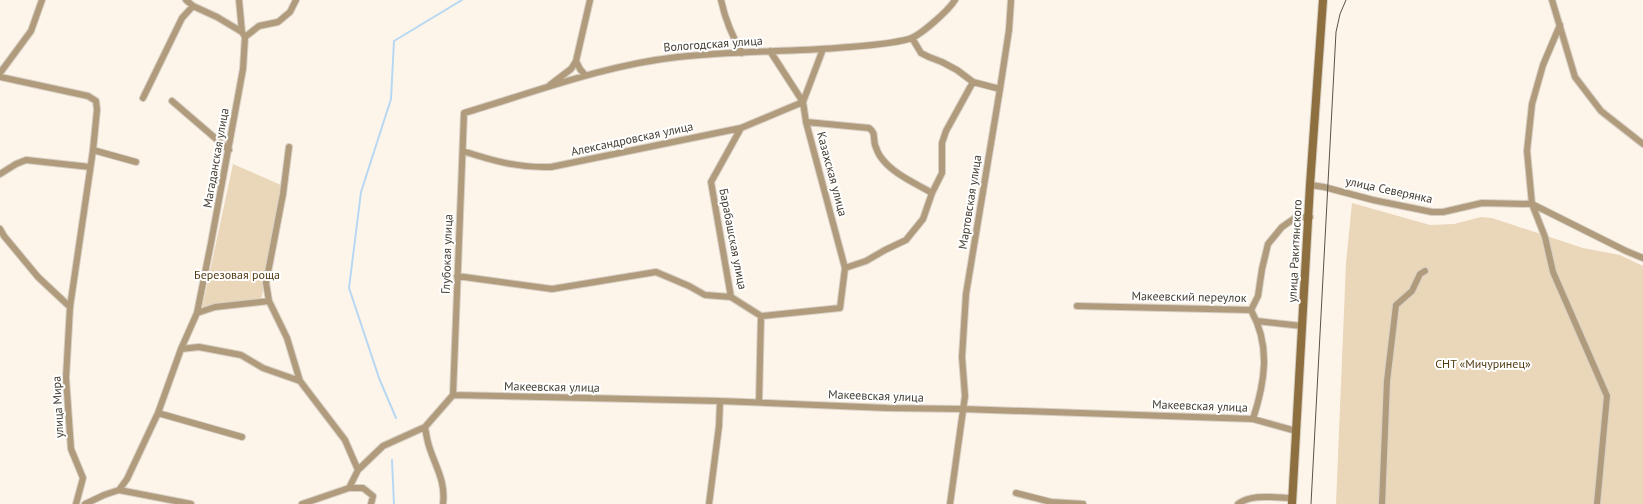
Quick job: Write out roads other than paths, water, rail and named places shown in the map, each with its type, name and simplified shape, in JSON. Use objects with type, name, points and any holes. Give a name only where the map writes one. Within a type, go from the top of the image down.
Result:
[{"type":"main road","name":"улица Ракитянского","points":[[1293,501],[1302,326],[1310,216],[1310,185],[1323,0]]},
{"type":"street","points":[[0,73],[31,31],[42,0]]},
{"type":"street","points":[[186,0],[193,6],[217,17],[244,34],[259,26],[278,22],[290,12],[296,0]]},
{"type":"street","name":"Магаданская улица","points":[[180,349],[197,313],[229,150],[243,69],[244,34],[239,0]]},
{"type":"street","points":[[548,88],[571,69],[576,61],[590,0]]},
{"type":"street","points":[[721,0],[723,11],[732,35],[742,53]]},
{"type":"street","name":"Вологодская улица","points":[[464,113],[548,88],[585,75],[640,61],[770,51],[823,49],[881,44],[912,38],[939,18],[955,0]]},
{"type":"street","name":"Мартовская улица","points":[[950,504],[965,396],[962,356],[966,294],[1000,89],[1011,0]]},
{"type":"street","points":[[1552,0],[1575,77],[1601,111],[1643,144]]},
{"type":"street","points":[[143,98],[182,18],[193,6]]},
{"type":"street","points":[[1560,25],[1543,66],[1532,104],[1527,151],[1532,204],[1545,237],[1553,272],[1607,396],[1597,504]]},
{"type":"street","points":[[912,38],[921,53],[957,70],[973,82],[1000,89]]},
{"type":"street","name":"Казахская улица","points":[[761,316],[840,308],[845,268],[806,122],[803,102],[823,49]]},
{"type":"street","points":[[770,51],[803,102]]},
{"type":"street","points":[[576,61],[585,75]]},
{"type":"street","name":"улица Мира","points":[[0,77],[88,96],[96,101],[97,110],[93,150],[70,307],[66,378],[71,449],[83,478],[76,504]]},
{"type":"street","points":[[845,268],[866,261],[906,240],[923,219],[932,193],[942,173],[942,143],[946,131],[973,82]]},
{"type":"street","points":[[172,101],[229,150]]},
{"type":"street","name":"Александровская улица","points":[[463,152],[503,164],[534,168],[551,167],[741,128],[803,102]]},
{"type":"street","name":"Глубокая улица","points":[[453,395],[464,113]]},
{"type":"street","points":[[806,122],[869,128],[873,131],[875,136],[874,144],[880,157],[898,174],[932,193]]},
{"type":"street","name":"Барабашская улица","points":[[741,128],[711,182],[731,297],[761,316]]},
{"type":"street","points":[[289,147],[283,194],[266,283],[270,301],[287,338],[300,381],[345,440],[358,470]]},
{"type":"street","points":[[93,150],[136,162]]},
{"type":"street","points":[[0,174],[16,164],[26,160],[90,167]]},
{"type":"street","name":"улица Северянка","points":[[1310,185],[1432,212],[1444,212],[1482,203],[1532,204],[1643,258]]},
{"type":"street","name":"Макеевский переулок","points":[[1077,306],[1251,310],[1258,296],[1268,244],[1282,227],[1295,218],[1310,216]]},
{"type":"street","points":[[0,230],[38,277],[70,307]]},
{"type":"street","points":[[1382,504],[1387,381],[1396,305],[1412,291],[1420,274],[1425,271]]},
{"type":"street","points":[[457,276],[552,289],[656,272],[689,286],[705,295],[731,297]]},
{"type":"street","points":[[197,313],[215,307],[270,301]]},
{"type":"street","points":[[1251,310],[1261,330],[1264,351],[1263,382],[1253,419]]},
{"type":"street","points":[[759,402],[761,316]]},
{"type":"street","points":[[1257,321],[1302,326]]},
{"type":"street","points":[[119,490],[127,479],[158,413],[180,349],[198,347],[241,355],[263,368],[300,381]]},
{"type":"street","points":[[349,488],[358,470],[383,446],[425,427],[453,395]]},
{"type":"street","name":"Макеевская улица","points":[[453,395],[759,402],[886,408],[962,409],[1253,419],[1296,430]]},
{"type":"street","points":[[709,504],[720,426],[720,401]]},
{"type":"street","points":[[158,413],[242,438]]},
{"type":"street","points":[[425,427],[428,445],[438,468],[444,495],[443,504]]},
{"type":"street","points":[[302,504],[349,488],[363,488],[373,496],[371,504]]},
{"type":"street","points":[[85,504],[119,490],[191,504]]},
{"type":"street","points":[[1016,493],[1050,502],[1083,504]]},
{"type":"street","points":[[1238,504],[1243,500],[1253,498],[1293,501]]},
{"type":"waterway","points":[[396,418],[379,378],[349,288],[361,192],[391,99],[394,41],[462,0]]},
{"type":"waterway","points":[[392,460],[394,504]]},
{"type":"tram line","points":[[1311,504],[1336,32],[1340,14],[1346,0]]},
{"type":"park label","name":"Березовая роща","points":[[237,275]]},
{"type":"park label","name":"СНТ «Мичуринец»","points":[[1483,364]]}]
